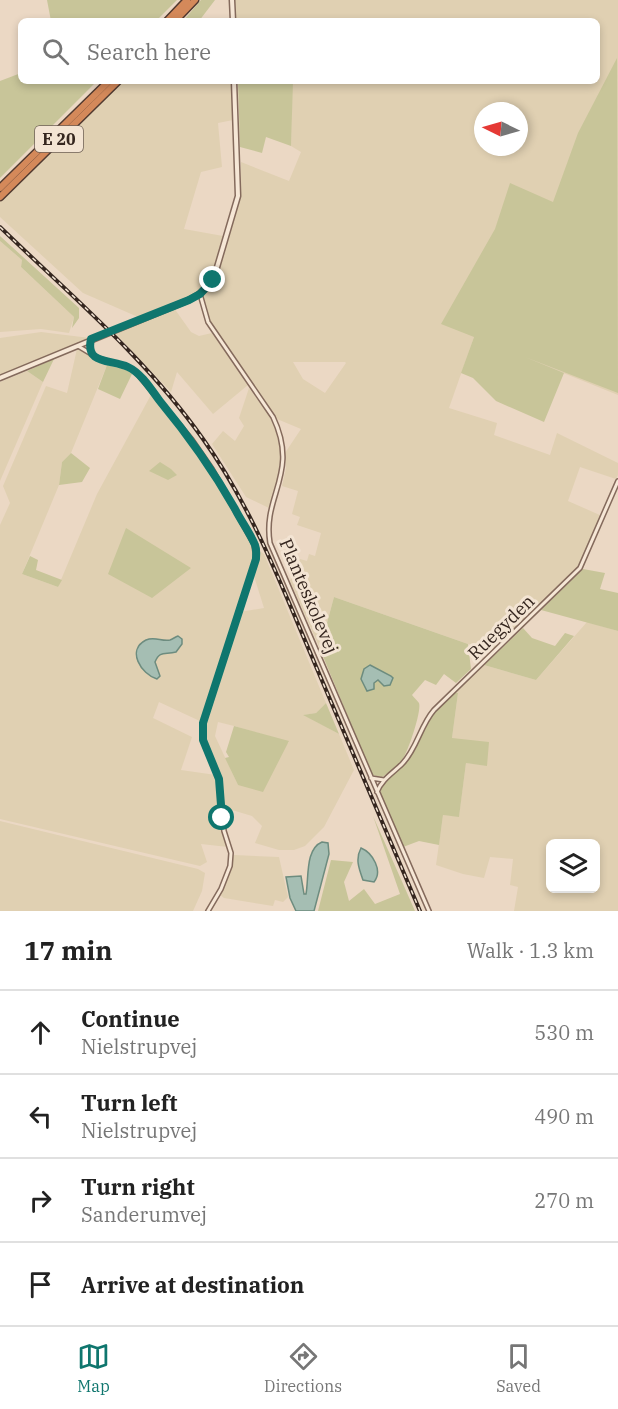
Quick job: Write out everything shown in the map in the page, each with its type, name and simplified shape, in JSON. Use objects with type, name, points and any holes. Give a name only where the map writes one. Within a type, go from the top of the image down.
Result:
[{"type":"highway","points":[[170,18],[187,0]]},
{"type":"highway","points":[[178,18],[195,0]]},
{"type":"highway","name":"E 20","points":[[0,188],[107,84]]},
{"type":"highway","name":"E 20","points":[[0,196],[115,84]]},
{"type":"street","points":[[232,0],[232,18]]},
{"type":"street","points":[[0,378],[200,294],[213,280],[238,196],[234,84]]},
{"type":"street","name":"Planteskolevej","points":[[200,294],[208,322],[273,417],[278,428],[284,450],[284,464],[269,523],[270,543],[429,911]]},
{"type":"street","points":[[91,339],[91,354]]},
{"type":"street","points":[[76,345],[98,358],[128,367],[136,372],[192,440],[212,469],[255,544],[256,559],[203,723],[203,740],[219,779],[224,831],[231,853],[230,866],[221,890],[207,911]]},
{"type":"street","name":"Ruegyden","points":[[377,792],[384,780],[404,763],[424,724],[434,710],[580,568],[618,481]]},
{"type":"street","points":[[371,778],[384,780]]},
{"type":"shaded area","points":[[47,0],[177,0],[159,18],[50,18]]},
{"type":"shaded area","points":[[201,0],[215,0],[201,18],[186,18]]},
{"type":"shaded area","points":[[234,0],[618,0],[618,395],[474,337],[449,408],[497,423],[494,435],[550,455],[557,433],[618,463],[618,475],[616,479],[580,467],[568,501],[602,516],[584,560],[573,574],[491,652],[334,597],[320,649],[290,581],[300,559],[307,561],[309,554],[315,556],[321,533],[297,525],[300,517],[292,514],[298,491],[282,486],[286,468],[285,453],[301,429],[277,419],[210,322],[202,296],[210,288],[215,278],[240,196],[241,162],[289,181],[301,152],[291,146],[292,84],[600,84],[600,18],[235,18]],"holes":[[[293,362],[346,363],[325,393],[303,379]]]},
{"type":"shaded area","points":[[617,58],[618,393],[525,357],[564,373],[544,422],[496,401],[473,378],[461,373],[474,337],[441,324],[495,229],[510,183],[553,202],[578,133]]},
{"type":"shaded area","points":[[18,74],[18,84],[94,84],[0,178],[0,81]]},
{"type":"shaded area","points":[[120,84],[232,84],[233,120],[218,123],[222,167],[201,172],[184,229],[223,236],[212,276],[198,293],[138,317],[83,293],[0,217],[0,201]]},
{"type":"shaded area","points":[[238,84],[293,84],[291,146],[266,137],[262,153],[240,147]]},
{"type":"shaded area","points":[[0,236],[79,308],[79,318],[72,328],[74,317],[21,267],[22,260],[0,241]]},
{"type":"shaded area","points":[[0,241],[22,260],[21,267],[74,317],[69,333],[41,329],[0,332]]},
{"type":"shaded area","points":[[174,308],[191,332],[199,336],[212,333],[248,385],[213,414],[177,372],[171,392],[114,332]]},
{"type":"shaded area","points":[[41,332],[90,338],[0,375],[0,338]]},
{"type":"shaded area","points":[[77,349],[107,365],[71,453],[62,462],[59,485],[22,574],[58,587],[97,494],[152,393],[203,458],[235,513],[254,552],[253,565],[202,722],[159,702],[153,718],[192,737],[181,770],[216,775],[221,797],[221,830],[228,847],[201,844],[207,862],[200,866],[0,819],[0,525],[10,503],[3,486],[46,386],[67,393]]},
{"type":"shaded area","points":[[54,359],[43,382],[27,371]]},
{"type":"shaded area","points":[[107,365],[127,370],[132,374],[120,399],[98,389]]},
{"type":"shaded area","points":[[27,371],[43,382],[0,481],[0,382]]},
{"type":"shaded area","points":[[249,388],[269,415],[281,451],[281,462],[271,509],[246,497],[212,444],[223,431],[235,441],[244,426],[239,418]]},
{"type":"shaded area","points":[[71,453],[90,468],[82,482],[59,485],[62,462]]},
{"type":"shaded area","points":[[160,462],[177,475],[168,480],[149,471]]},
{"type":"shaded area","points":[[126,528],[191,568],[152,598],[108,574]]},
{"type":"shaded area","points":[[258,550],[264,554],[326,703],[316,713],[304,715],[339,734],[354,770],[324,827],[305,846],[294,850],[279,850],[255,843],[262,826],[252,816],[222,807],[221,782],[203,737],[204,724],[240,612],[264,608],[253,573]],"holes":[[[218,722],[289,742],[238,785],[215,736]]]},
{"type":"shaded area","points":[[30,556],[38,560],[36,570],[62,580],[58,587],[22,574]]},
{"type":"shaded area","points":[[583,569],[605,573],[600,589],[618,593],[618,631],[541,610]]},
{"type":"shaded area","points":[[334,597],[468,644],[471,669],[456,683],[444,674],[436,685],[425,680],[412,695],[419,703],[419,708],[410,742],[401,762],[382,777],[372,775],[320,649]]},
{"type":"shaded area","points":[[587,622],[618,631],[618,911],[514,911],[518,887],[510,885],[513,859],[490,857],[484,878],[436,865],[443,815],[459,816],[466,763],[487,765],[452,738],[458,693],[456,691],[484,665],[536,680]]},
{"type":"shaded area","points":[[523,628],[532,638],[555,646],[565,633],[574,636],[536,680],[484,665]]},
{"type":"shaded area","points":[[178,636],[182,639],[182,644],[176,652],[161,654],[155,662],[160,676],[157,679],[141,667],[136,655],[140,644],[149,639],[171,640]]},
{"type":"shaded area","points":[[370,665],[393,678],[390,685],[384,686],[378,680],[374,683],[374,689],[367,691],[361,679],[364,669]]},
{"type":"shaded area","points":[[455,692],[458,693],[452,738],[489,742],[487,766],[466,763],[459,817],[443,815],[439,845],[419,841],[403,847],[380,795],[381,786],[405,763],[426,722]]},
{"type":"shaded area","points":[[326,703],[339,734],[303,715],[316,713]]},
{"type":"shaded area","points":[[234,726],[289,741],[263,792],[238,785],[225,758],[229,757],[226,752]]},
{"type":"shaded area","points":[[373,816],[415,911],[318,911],[331,860],[353,862],[344,882],[349,901],[364,889],[375,904],[400,894]]},
{"type":"shaded area","points":[[0,821],[198,869],[205,873],[202,891],[193,911],[0,911]]},
{"type":"shaded area","points":[[322,842],[328,843],[329,854],[314,911],[296,911],[290,898],[286,877],[301,876],[304,894],[306,894],[310,857]]},
{"type":"shaded area","points":[[361,848],[373,858],[377,868],[377,878],[374,882],[363,880],[358,860]]},
{"type":"shaded area","points":[[234,855],[279,857],[288,897],[283,902],[275,900],[273,906],[224,898],[220,895],[230,872]]},
{"type":"railway","points":[[0,227],[157,381],[203,439],[236,491],[276,573],[420,911]]},
{"type":"route","points":[[213,280],[200,294],[189,300],[91,339],[90,349],[91,354],[98,358],[128,367],[136,372],[192,440],[212,469],[255,544],[256,559],[203,723],[203,740],[219,779],[222,818]]}]
